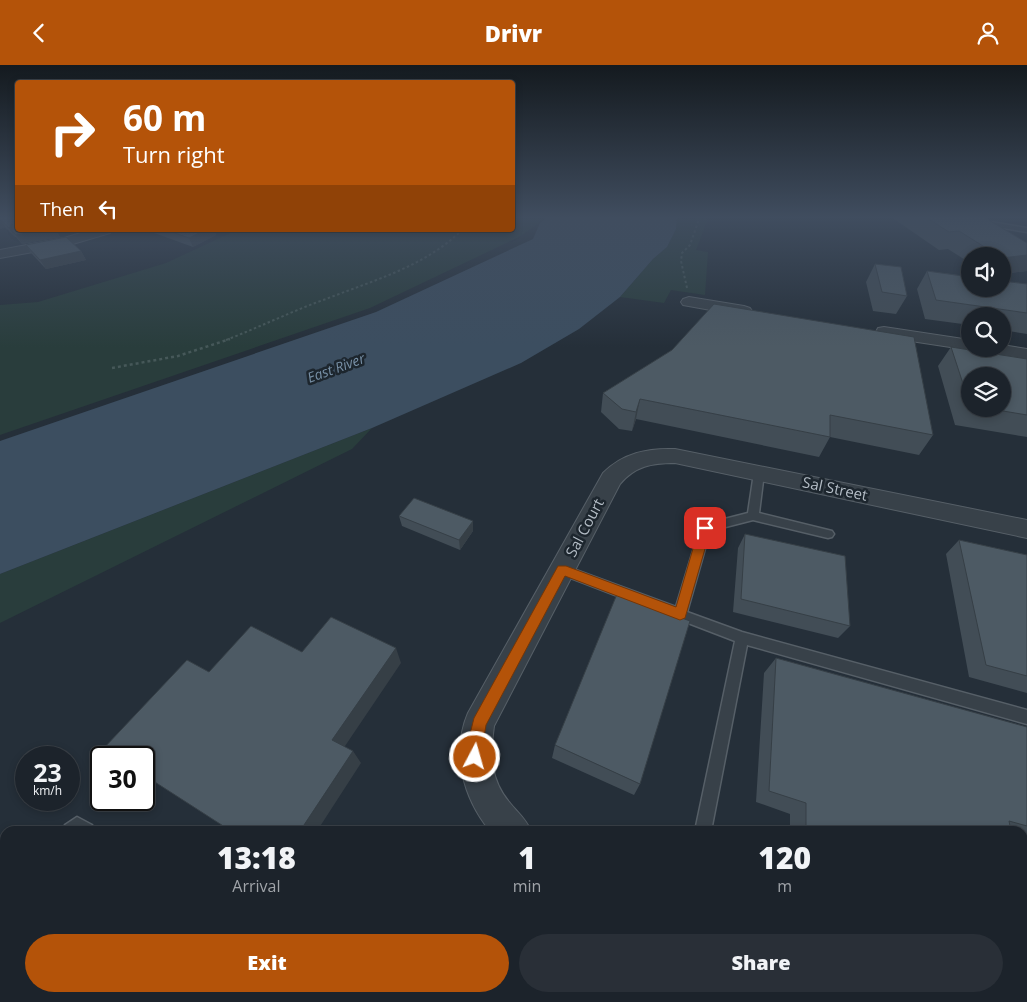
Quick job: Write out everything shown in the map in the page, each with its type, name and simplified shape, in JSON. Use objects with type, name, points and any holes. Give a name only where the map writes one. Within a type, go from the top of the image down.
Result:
[{"type":"street","points":[[689,302],[760,314]]},
{"type":"street","points":[[865,329],[961,344]]},
{"type":"street","points":[[1011,352],[1027,354]]},
{"type":"street","name":"Sal Street","points":[[643,457],[655,455],[675,456],[1027,529]]},
{"type":"street","name":"Sal Court","points":[[508,826],[498,816],[486,798],[478,777],[475,746],[479,723],[611,479],[618,470],[629,462],[643,457]]},
{"type":"lane","points":[[753,517],[759,473]]},
{"type":"lane","points":[[680,614],[705,528],[753,517],[828,533]]},
{"type":"lane","points":[[562,570],[742,638],[1027,717]]},
{"type":"lane","points":[[704,826],[742,638]]},
{"type":"path","points":[[112,368],[169,359],[221,343],[308,305],[421,260]]},
{"type":"path","points":[[682,260],[689,302]]},
{"type":"green space","points":[[173,260],[471,260],[370,308],[0,435],[0,305],[38,302]]},
{"type":"green space","points":[[652,260],[707,260],[705,295],[671,290],[664,303],[620,297]]},
{"type":"green space","points":[[372,428],[352,449],[0,623],[0,574]]},
{"type":"water","name":"East River","points":[[488,260],[652,260],[620,297],[579,329],[521,363],[372,428],[0,574],[0,441],[376,312]]},
{"type":"building","points":[[875,264],[901,267],[907,296],[882,292]]},
{"type":"building","points":[[927,271],[961,276],[961,297],[1011,297],[1011,282],[1027,284],[1027,313],[1011,311],[1011,307],[985,307],[936,300]]},
{"type":"building","points":[[714,304],[914,337],[933,435],[830,415],[830,437],[640,399],[636,412],[622,409],[603,393],[672,350]]},
{"type":"building","points":[[951,347],[961,349],[961,357],[1011,356],[1027,359],[1027,415],[1011,412],[1011,367],[961,367],[961,378]]},
{"type":"building","points":[[414,498],[473,521],[459,540],[399,516]]},
{"type":"building","points":[[745,534],[845,556],[850,626],[741,599]]},
{"type":"building","points":[[959,540],[1027,555],[1027,676],[986,665]]},
{"type":"building","points":[[617,594],[690,621],[640,784],[555,745]]},
{"type":"building","points":[[331,617],[396,648],[332,740],[353,751],[303,826],[223,826],[155,782],[155,746],[106,746],[187,660],[209,672],[251,626],[302,652]]},
{"type":"building","points":[[776,658],[1027,727],[1027,826],[1009,821],[1010,826],[806,826],[806,803],[769,791]]},
{"type":"route","points":[[475,757],[479,723],[562,570],[680,614],[705,528]]}]
